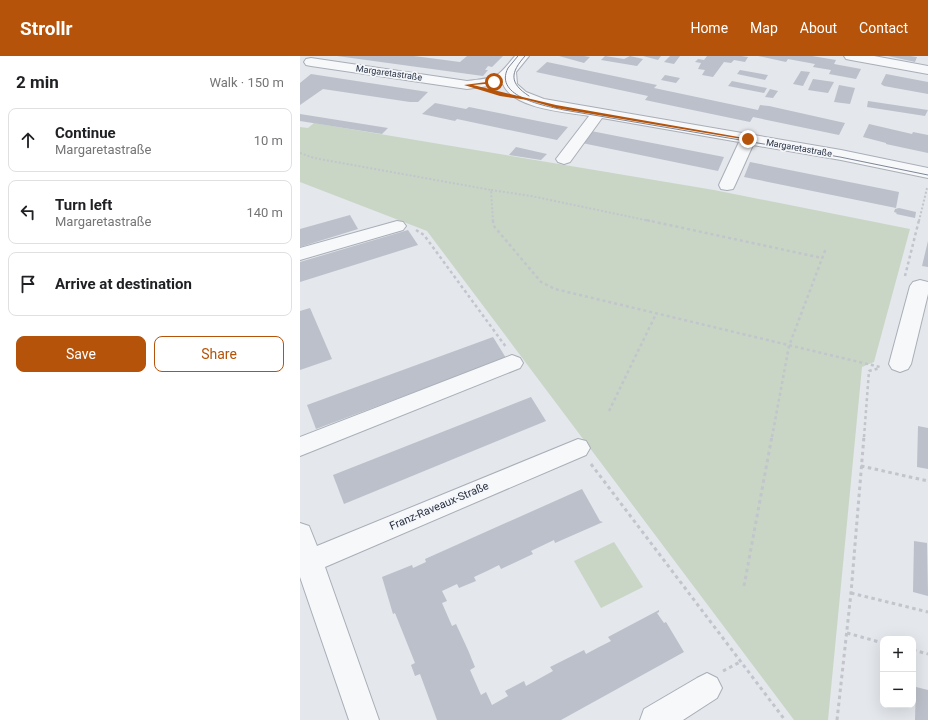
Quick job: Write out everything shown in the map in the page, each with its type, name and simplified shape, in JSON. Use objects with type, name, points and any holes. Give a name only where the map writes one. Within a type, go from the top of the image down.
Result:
[{"type":"street","name":"Margaretastraße","points":[[467,85],[494,82],[505,78],[522,56]]},
{"type":"street","points":[[851,56],[928,70]]},
{"type":"street","name":"Margaretastraße","points":[[310,63],[467,85],[502,95],[528,99],[556,106],[841,155],[928,173]]},
{"type":"street","name":"Margaretastraße","points":[[509,72],[510,85],[528,99]]},
{"type":"street","points":[[564,159],[598,114]]},
{"type":"street","points":[[727,185],[748,139]]},
{"type":"street","points":[[300,254],[397,226]]},
{"type":"street","points":[[890,366],[917,284]]},
{"type":"street","points":[[300,447],[512,363]]},
{"type":"street","name":"Franz-Raveaux-Straße","points":[[304,563],[578,448]]},
{"type":"street","points":[[300,534],[304,563],[364,720]]},
{"type":"street","points":[[655,720],[707,688]]},
{"type":"path","points":[[300,154],[314,158],[531,196],[822,258]]},
{"type":"path","points":[[917,284],[915,229],[928,186]]},
{"type":"path","points":[[491,190],[494,225],[541,282],[555,289],[789,346],[890,366]]},
{"type":"path","points":[[397,226],[413,228],[424,235],[512,356],[514,360],[512,363]]},
{"type":"path","points":[[744,586],[789,346],[826,248]]},
{"type":"path","points":[[609,411],[656,314]]},
{"type":"path","points":[[837,720],[851,593],[869,371],[890,366]]},
{"type":"path","points":[[578,448],[785,720]]},
{"type":"path","points":[[861,466],[928,481]]},
{"type":"path","points":[[851,593],[928,612]]},
{"type":"path","points":[[847,633],[880,642]]},
{"type":"path","points":[[916,651],[928,654]]},
{"type":"green space","points":[[314,123],[714,190],[910,229],[874,362],[862,367],[828,720],[794,720],[427,231],[300,182],[300,127],[308,128]]},
{"type":"green space","points":[[614,542],[643,587],[601,608],[574,561]]},
{"type":"building","points":[[337,56],[414,56],[460,62],[467,56],[503,56],[492,67],[488,66],[485,70],[488,70],[483,76]]},
{"type":"building","points":[[559,56],[584,56],[590,57],[584,63]]},
{"type":"building","points":[[605,56],[624,59],[630,56],[643,59],[637,66],[601,60]]},
{"type":"building","points":[[643,56],[661,56],[658,60]]},
{"type":"building","points":[[670,56],[680,56],[674,64],[664,62]]},
{"type":"building","points":[[707,56],[748,57],[745,62],[734,60],[731,63],[724,62],[713,77],[702,75],[705,70],[698,69],[701,63],[695,62],[698,59],[704,60]]},
{"type":"building","points":[[758,56],[812,56],[836,60],[834,64],[861,69],[856,79],[829,74],[831,70],[813,67],[815,64],[788,59],[786,62]]},
{"type":"building","points":[[888,56],[910,56],[917,57],[915,62]]},
{"type":"building","points":[[547,62],[657,85],[654,88],[758,110],[760,105],[769,106],[845,123],[839,135],[753,117],[750,122],[645,100],[648,96],[536,72]]},
{"type":"building","points":[[740,70],[768,75],[765,80],[737,74]]},
{"type":"building","points":[[801,71],[810,72],[803,86],[793,84]]},
{"type":"building","points":[[311,74],[428,92],[418,102],[410,102],[323,89],[300,105],[300,83]]},
{"type":"building","points":[[886,74],[928,82],[928,94],[884,86],[881,84]]},
{"type":"building","points":[[665,75],[680,78],[676,83],[661,80]]},
{"type":"building","points":[[813,79],[834,82],[828,93],[808,90]]},
{"type":"building","points":[[732,81],[767,88],[764,93],[728,86]]},
{"type":"building","points":[[839,85],[855,88],[850,104],[834,102]]},
{"type":"building","points":[[770,89],[778,91],[773,98],[765,97]]},
{"type":"building","points":[[868,101],[928,110],[925,116],[867,107]]},
{"type":"building","points":[[435,103],[466,109],[469,107],[568,127],[557,140],[457,119],[455,121],[422,114]]},
{"type":"building","points":[[300,114],[388,128],[382,134],[300,121]]},
{"type":"building","points":[[869,124],[912,134],[913,132],[928,135],[928,153],[886,144],[863,137]]},
{"type":"building","points":[[591,131],[724,157],[718,171],[582,143]]},
{"type":"building","points":[[516,147],[547,154],[541,160],[509,155]]},
{"type":"building","points":[[750,162],[899,192],[896,208],[744,177]]},
{"type":"building","points":[[899,208],[916,212],[915,218],[896,214],[897,213],[894,212],[895,209]]},
{"type":"building","points":[[350,215],[358,229],[300,247],[300,229]]},
{"type":"building","points":[[408,230],[418,245],[300,282],[300,262]]},
{"type":"building","points":[[928,241],[928,267],[922,266]]},
{"type":"building","points":[[310,308],[332,359],[300,370],[300,311]]},
{"type":"building","points":[[493,337],[506,358],[316,429],[307,405]]},
{"type":"building","points":[[531,397],[546,421],[344,504],[333,475]]},
{"type":"building","points":[[918,426],[928,428],[928,469],[917,467]]},
{"type":"building","points":[[582,489],[600,521],[603,522],[555,543],[554,540],[531,551],[533,554],[501,569],[499,565],[474,577],[476,581],[459,588],[457,584],[442,591],[447,601],[442,603],[452,626],[456,624],[475,667],[470,670],[481,695],[486,692],[492,705],[508,696],[505,691],[524,681],[526,686],[553,671],[550,667],[584,650],[586,654],[611,641],[608,637],[659,610],[657,613],[664,623],[666,622],[684,652],[561,720],[437,720],[420,674],[415,676],[411,665],[415,663],[395,613],[393,614],[382,577],[412,565],[413,568],[426,562],[425,559]]},
{"type":"building","points":[[914,541],[927,543],[928,596],[913,592]]},
{"type":"building","points":[[916,687],[928,690],[928,720],[915,720]]},
{"type":"tram line","points":[[518,56],[508,68],[505,78],[508,86],[514,93],[534,103],[564,110],[840,157],[928,175]]},
{"type":"tram line","points":[[525,56],[516,68],[514,78],[518,87],[529,96]]},
{"type":"route","points":[[494,82],[467,85],[502,95],[528,99],[540,103],[748,139]]}]
